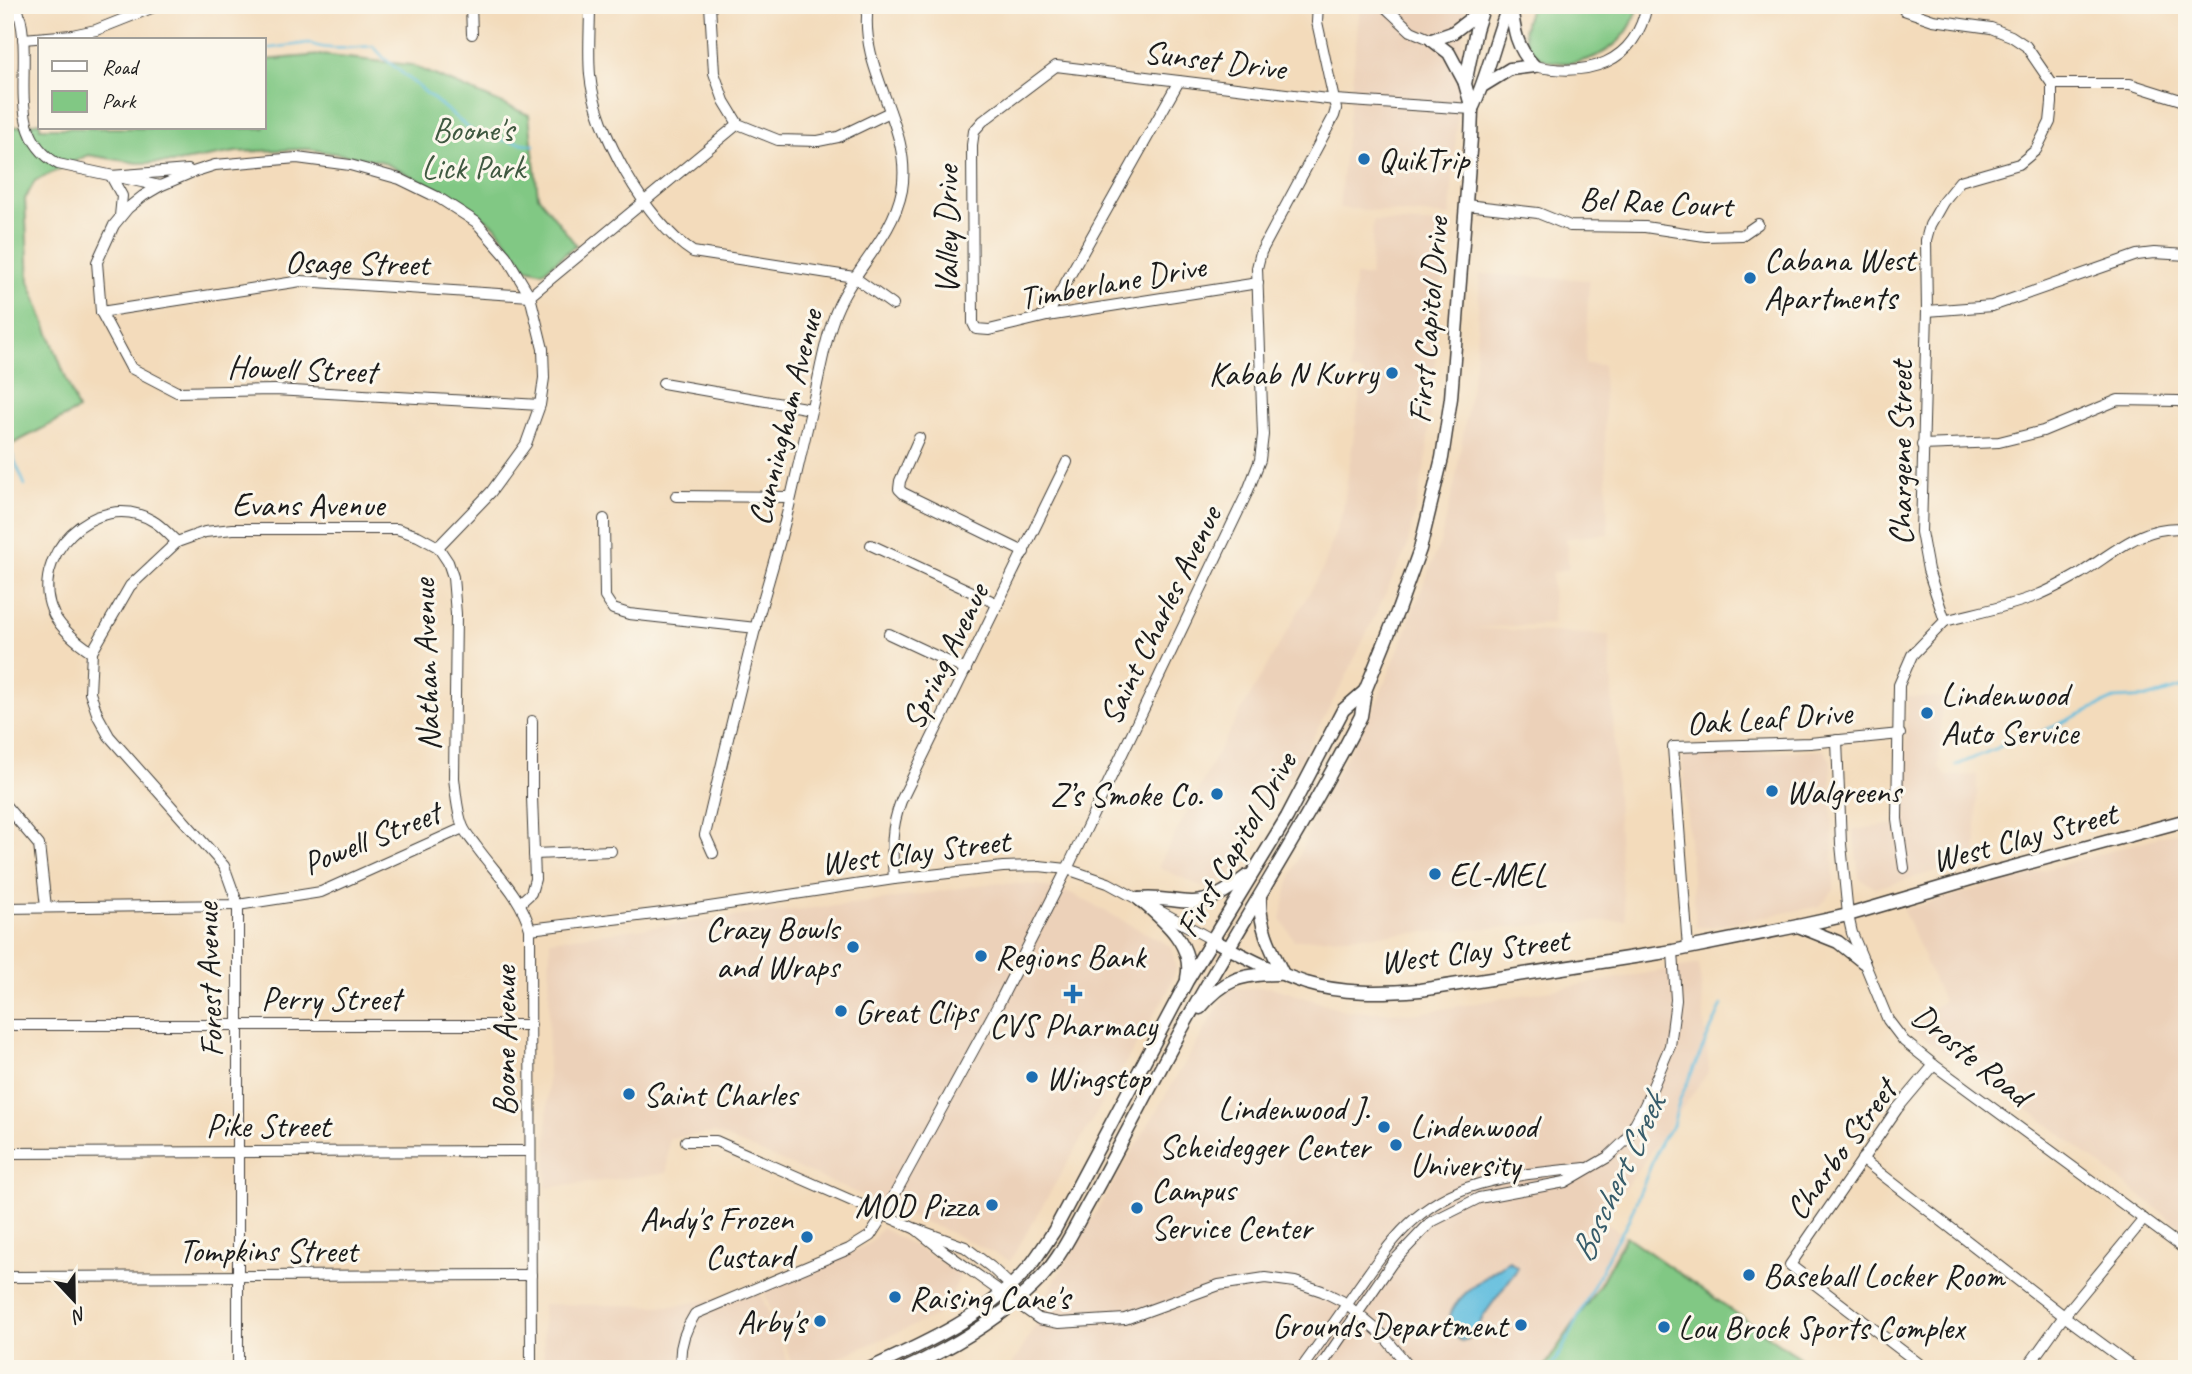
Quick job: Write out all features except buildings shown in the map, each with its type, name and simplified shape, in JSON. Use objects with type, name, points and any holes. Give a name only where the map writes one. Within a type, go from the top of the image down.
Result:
[{"type":"main road","points":[[1510,5],[1517,43],[1534,66]]},
{"type":"main road","name":"First Capitol Drive","points":[[1472,109],[1484,85],[1493,47],[1510,5]]},
{"type":"main road","points":[[1432,40],[1452,33],[1483,8]]},
{"type":"main road","name":"First Capitol Drive","points":[[905,1369],[958,1343],[1016,1301],[1043,1276],[1069,1239],[1178,1036],[1361,716],[1365,691],[1409,581],[1437,485],[1451,398],[1466,205],[1472,109],[1465,84],[1483,8]]},
{"type":"main road","points":[[1432,40],[1449,53],[1465,84]]},
{"type":"main road","points":[[1484,85],[1510,69],[1534,66]]},
{"type":"main road","name":"First Capitol Drive","points":[[869,1369],[947,1331],[1005,1289],[1029,1267],[1054,1231],[1187,981],[1287,817],[1343,710],[1365,691]]},
{"type":"main road","name":"West Clay Street","points":[[1211,939],[1283,974],[1315,985],[1382,993],[1420,990],[1673,951],[1848,915],[1990,873],[2187,820]]},
{"type":"main road","points":[[1139,899],[1160,897],[1193,902],[1210,899],[1224,892],[1256,867]]},
{"type":"main road","points":[[1178,1036],[1213,992],[1234,979],[1251,974],[1283,974],[1263,929],[1259,913],[1260,895]]},
{"type":"main road","points":[[1139,899],[1171,927],[1183,947],[1189,972],[1187,981]]},
{"type":"main road","points":[[1798,926],[1838,942],[1863,962]]},
{"type":"street","points":[[16,5],[22,23],[24,114],[27,133],[33,143],[47,158],[58,164],[160,186]]},
{"type":"street","points":[[39,38],[72,36],[96,30],[159,5]]},
{"type":"street","points":[[471,5],[472,34]]},
{"type":"street","points":[[590,5],[590,77],[606,136],[645,203],[681,244],[693,252],[854,277],[893,305]]},
{"type":"street","points":[[710,5],[714,73],[724,101],[738,124],[778,140],[818,141],[838,137],[890,112]]},
{"type":"street","name":"Cunningham Avenue","points":[[713,853],[705,835],[832,321],[854,277],[885,234],[902,190],[904,162],[898,133],[872,63],[867,37],[867,5]]},
{"type":"street","name":"Saint Charles Avenue","points":[[884,1214],[997,1007],[1067,869],[1217,558],[1260,460],[1263,435],[1257,268],[1261,252],[1334,116],[1335,100],[1317,22],[1318,5]]},
{"type":"street","points":[[1383,5],[1410,31],[1432,40]]},
{"type":"street","points":[[1534,66],[1566,71],[1582,70],[1600,66],[1613,59],[1636,36],[1644,20],[1647,5]]},
{"type":"street","points":[[1904,10],[1933,20],[1991,28],[2011,36],[2026,47],[2052,84],[2130,84],[2187,102]]},
{"type":"street","points":[[23,39],[38,38]]},
{"type":"street","name":"Sunset Drive","points":[[974,131],[983,121],[1056,66],[1335,100],[1472,109]]},
{"type":"street","points":[[1047,316],[1179,81]]},
{"type":"street","name":"Chargene Street","points":[[1945,621],[1928,570],[1920,533],[1927,311],[1926,240],[1930,225],[1943,202],[1960,181],[2019,164],[2036,150],[2050,122],[2052,84]]},
{"type":"street","points":[[530,296],[738,124]]},
{"type":"street","name":"Valley Drive","points":[[974,131],[973,323],[976,328]]},
{"type":"street","name":"Nathan Avenue","points":[[199,170],[215,165],[297,158],[350,165],[400,179],[439,198],[476,222],[506,256],[530,296],[543,349],[544,378],[540,405],[526,444],[491,492],[438,547],[448,562],[456,600],[454,778],[463,828],[520,903]]},
{"type":"street","points":[[111,176],[199,170]]},
{"type":"street","points":[[118,220],[128,208],[160,186],[199,170]]},
{"type":"street","points":[[101,312],[97,262],[123,204],[122,196],[111,176]]},
{"type":"street","name":"Bel Rae Court","points":[[1466,205],[1538,213],[1570,226],[1645,227],[1705,236],[1742,235],[1759,224]]},
{"type":"street","points":[[1927,311],[1992,306],[2137,255],[2165,253],[2187,256]]},
{"type":"street","name":"Osage Street","points":[[101,312],[301,281],[530,296]]},
{"type":"street","name":"Timberlane Drive","points":[[976,328],[989,330],[1047,316],[1258,283]]},
{"type":"street","name":"Howell Street","points":[[101,312],[131,368],[177,392],[275,390],[540,405]]},
{"type":"street","points":[[663,383],[811,409]]},
{"type":"street","points":[[1922,444],[1998,442],[2043,431],[2118,400],[2178,401],[2187,404]]},
{"type":"street","points":[[919,438],[900,481],[899,489],[903,494],[1024,552]]},
{"type":"street","name":"Spring Avenue","points":[[894,879],[891,839],[895,818],[1067,461]]},
{"type":"street","points":[[676,496],[790,497]]},
{"type":"street","points":[[92,652],[68,634],[53,614],[48,592],[49,568],[58,549],[75,529],[86,522],[121,512],[152,520],[177,542]]},
{"type":"street","points":[[604,519],[605,597],[613,609],[629,614],[756,628]]},
{"type":"street","points":[[1904,868],[1897,819],[1899,685],[1912,655],[1945,621],[2045,592],[2079,574],[2132,539],[2151,531],[2172,527],[2187,529]]},
{"type":"street","name":"Evans Avenue","points":[[177,542],[205,532],[233,529],[397,529],[438,547]]},
{"type":"street","name":"Forest Avenue","points":[[177,542],[130,586],[92,652],[90,693],[109,737],[224,866],[238,905],[238,1369]]},
{"type":"street","points":[[871,545],[998,604]]},
{"type":"street","points":[[889,634],[966,670]]},
{"type":"street","points":[[520,903],[527,898],[534,886],[532,721]]},
{"type":"street","name":"Oak Leaf Drive","points":[[1688,947],[1673,747],[1736,746],[1900,734]]},
{"type":"street","name":"Droste Road","points":[[1838,740],[1841,844],[1848,915],[1863,962],[1888,1020],[1904,1041],[1934,1065],[2187,1251]]},
{"type":"street","points":[[5,805],[39,845],[46,907]]},
{"type":"street","name":"Powell Street","points":[[5,908],[238,905],[321,892],[463,828]]},
{"type":"street","points":[[534,853],[611,851]]},
{"type":"street","name":"West Clay Street","points":[[530,929],[696,909],[894,879],[1003,867],[1039,866],[1067,869],[1108,883],[1211,939]]},
{"type":"street","name":"Boone Avenue","points":[[520,903],[530,929],[531,1369]]},
{"type":"street","points":[[1320,1369],[1395,1259],[1437,1218],[1479,1198],[1565,1182],[1608,1157],[1626,1140],[1670,1046],[1676,1000],[1673,951]]},
{"type":"street","name":"Perry Street","points":[[5,1025],[531,1025]]},
{"type":"street","name":"Charbo Street","points":[[1926,1369],[1790,1265],[1897,1109],[1934,1065]]},
{"type":"street","points":[[686,1141],[716,1141],[965,1247],[991,1267],[1016,1301],[1039,1319],[1086,1323],[1125,1320],[1219,1285],[1265,1278],[1295,1282],[1322,1291],[1347,1305],[1386,1338],[1411,1369]]},
{"type":"street","name":"Pike Street","points":[[5,1153],[530,1150]]},
{"type":"street","points":[[1862,1158],[2136,1369]]},
{"type":"street","points":[[1301,1369],[1401,1230],[1447,1197],[1477,1184],[1506,1177],[1589,1168]]},
{"type":"street","points":[[681,1369],[683,1333],[695,1314],[849,1249],[870,1236],[884,1214]]},
{"type":"street","points":[[2026,1369],[2064,1316],[2144,1219]]},
{"type":"street","points":[[916,1228],[1005,1289]]},
{"type":"street","name":"Tompkins Street","points":[[5,1277],[531,1275]]},
{"type":"shaded area","points":[[1360,5],[1467,5],[1450,216],[1339,208]]},
{"type":"shaded area","points":[[1373,221],[1447,224],[1426,461],[1407,548],[1343,683],[1288,782],[1235,869],[1209,890],[1158,867],[1220,748],[1323,569],[1343,510],[1363,373],[1350,371],[1355,276],[1370,276]]},
{"type":"shaded area","points":[[1480,274],[1589,280],[1585,364],[1603,365],[1608,534],[1566,538],[1569,569],[1552,573],[1553,624],[1473,628],[1609,635],[1621,876],[1626,920],[1294,940],[1281,919],[1288,885],[1320,803],[1376,704],[1409,624],[1426,625],[1408,623],[1440,543],[1455,482],[1475,363]]},
{"type":"shaded area","points":[[1907,697],[1942,697],[1939,767],[1946,776],[1977,775],[1977,860],[1875,888],[1859,878],[1853,830],[1904,823]]},
{"type":"shaded area","points":[[1824,750],[1831,761],[1834,890],[1820,906],[1710,927],[1696,927],[1682,755]]},
{"type":"shaded area","points":[[2187,829],[2187,1232],[2037,1116],[1908,1027],[1943,1001],[1903,910]]},
{"type":"shaded area","points":[[993,883],[1039,885],[1073,894],[1172,947],[1176,970],[1168,991],[1010,1261],[958,1236],[715,1133],[669,1138],[667,1173],[546,1188],[550,940],[871,902]]},
{"type":"shaded area","name":"Lindenwood University","points":[[1699,964],[1709,1071],[1602,1220],[1816,1369],[1080,1369],[1084,1359],[1078,1369],[1010,1369],[1046,1308],[1041,1304],[1229,989],[1271,987],[1348,1011],[1419,1013]]},
{"type":"shaded area","points":[[882,1228],[961,1273],[952,1294],[936,1316],[812,1369],[794,1369],[763,1290],[869,1244]]},
{"type":"shaded area","points":[[760,1292],[791,1369],[544,1369],[543,1304],[671,1306]]},
{"type":"green space","points":[[1532,5],[1638,5],[1627,31],[1609,49],[1587,59],[1564,63],[1544,59],[1529,48],[1524,30]]},
{"type":"green space","name":"Boone's Lick Park","points":[[5,53],[10,128],[38,122],[38,130],[266,130],[266,60],[321,55],[411,65],[529,115],[538,196],[576,245],[543,272],[527,268],[495,226],[464,202],[380,161],[308,149],[236,152],[172,163],[137,163],[88,155],[35,181],[25,199],[29,281],[78,410],[5,448]]},
{"type":"green space","name":"Lou Brock Sports Complex","points":[[1626,1236],[1816,1369],[1543,1369],[1599,1286]]},
{"type":"water","points":[[1509,1261],[1518,1268],[1484,1315],[1476,1331],[1468,1339],[1461,1341],[1451,1330],[1450,1318],[1454,1307],[1463,1295]]},
{"type":"waterway","points":[[266,49],[309,43],[332,48],[373,46],[478,136],[534,145]]},
{"type":"waterway","points":[[5,438],[25,485]]},
{"type":"waterway","name":"Boschert Creek","points":[[1955,766],[2008,743],[2021,741],[2114,699],[2150,697],[2187,686]]},
{"type":"waterway","name":"Boschert Creek","points":[[1549,1369],[1561,1352],[1615,1242],[1626,1226],[1661,1141],[1673,1125],[1680,1099],[1722,1005]]},
{"type":"place","name":"QuikTrip","points":[[1364,159]]},
{"type":"place","name":"Cabana West Apartments","points":[[1750,278]]},
{"type":"place","name":"Kabab N Kurry","points":[[1392,373]]},
{"type":"place","name":"Lindenwood Auto Service","points":[[1927,713]]},
{"type":"place","name":"Walgreens","points":[[1772,791]]},
{"type":"place","name":"Z’s Smoke Co.","points":[[1217,794]]},
{"type":"place","name":"EL-MEL","points":[[1435,874]]},
{"type":"place","name":"Crazy Bowls and Wraps","points":[[853,947]]},
{"type":"place","name":"Regions Bank","points":[[981,956]]},
{"type":"place","name":"CVS Pharmacy","points":[[1073,994]]},
{"type":"place","name":"Great Clips","points":[[841,1011]]},
{"type":"place","name":"Wingstop","points":[[1032,1077]]},
{"type":"place","name":"Saint Charles","points":[[629,1094]]},
{"type":"place","name":"Lindenwood J. Scheidegger Center","points":[[1384,1127]]},
{"type":"place","name":"Lindenwood University","points":[[1396,1145]]},
{"type":"place","name":"MOD Pizza","points":[[992,1205]]},
{"type":"place","name":"Campus Service Center","points":[[1137,1208]]},
{"type":"place","name":"Andy's Frozen Custard","points":[[807,1237]]},
{"type":"place","name":"Baseball Locker Room","points":[[1749,1275]]},
{"type":"place","name":"Raising Cane's","points":[[895,1297]]},
{"type":"place","name":"Arby's","points":[[820,1321]]},
{"type":"place","name":"Grounds Department","points":[[1521,1325]]},
{"type":"place","name":"Lou Brock Sports Complex","points":[[1664,1327]]}]
